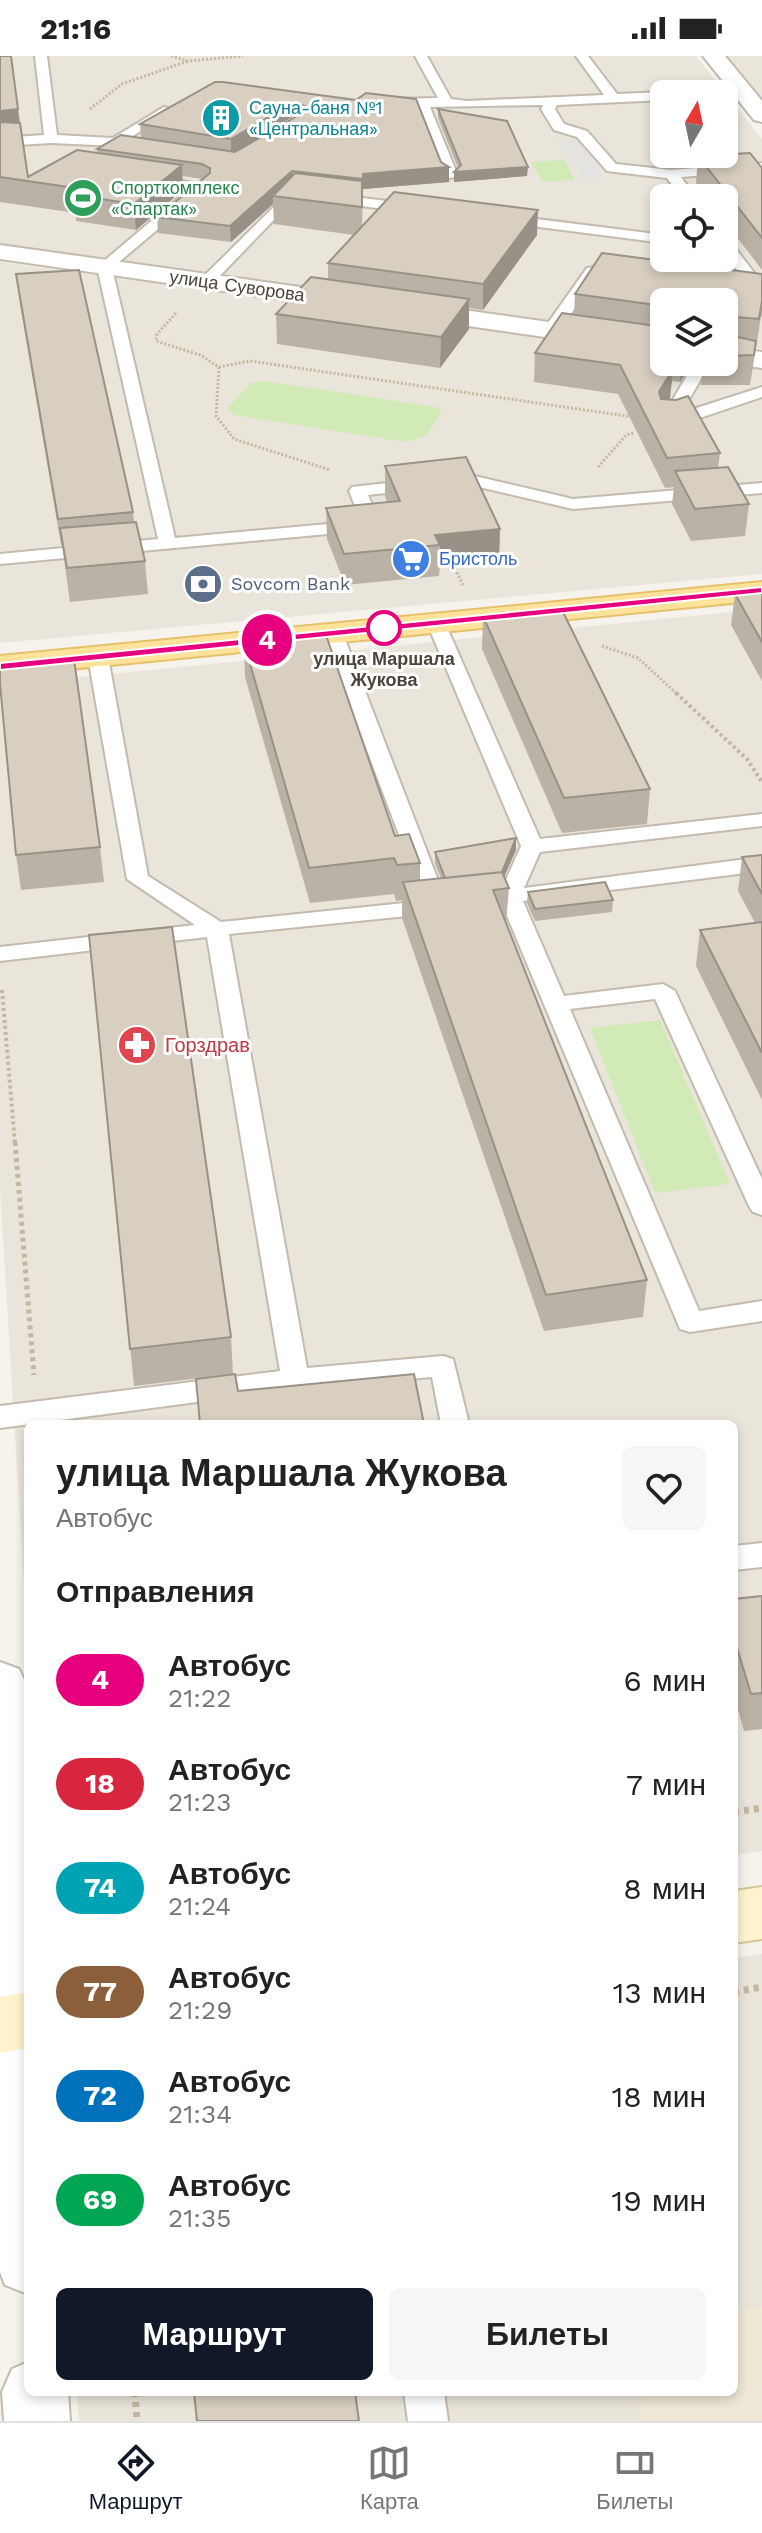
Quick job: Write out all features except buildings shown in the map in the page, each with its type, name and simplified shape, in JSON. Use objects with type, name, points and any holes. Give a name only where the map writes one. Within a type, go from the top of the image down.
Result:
[{"type":"main road","points":[[0,666],[762,591]]},
{"type":"main road","points":[[738,1916],[762,1913]]},
{"type":"street","points":[[714,56],[762,115]]},
{"type":"street","name":"улица Суворова","points":[[0,252],[650,344]]},
{"type":"street","points":[[738,356],[762,359]]},
{"type":"street","points":[[0,1684],[24,2193]]},
{"type":"street","points":[[35,2396],[37,2421]]},
{"type":"lane","points":[[41,56],[51,139]]},
{"type":"lane","points":[[421,56],[445,100]]},
{"type":"lane","points":[[582,56],[614,99]]},
{"type":"lane","points":[[738,90],[742,90]]},
{"type":"lane","points":[[371,101],[423,106],[445,100],[467,105],[650,97]]},
{"type":"lane","points":[[552,101],[548,109],[559,127],[582,134],[612,168],[671,174],[762,167]]},
{"type":"lane","points":[[116,142],[179,105]]},
{"type":"lane","points":[[423,106],[451,176]]},
{"type":"lane","points":[[0,142],[51,139],[116,142],[144,147]]},
{"type":"lane","points":[[123,174],[202,186],[104,267],[168,544]]},
{"type":"lane","points":[[671,174],[678,184]]},
{"type":"lane","points":[[207,281],[292,193],[433,210]]},
{"type":"lane","points":[[495,218],[650,237]]},
{"type":"lane","points":[[738,262],[762,293]]},
{"type":"lane","points":[[551,330],[592,271],[607,273]]},
{"type":"lane","points":[[738,290],[762,293]]},
{"type":"lane","points":[[667,423],[695,376]]},
{"type":"lane","points":[[667,423],[762,392]]},
{"type":"lane","points":[[0,559],[372,525],[358,491],[466,479],[573,504],[762,488]]},
{"type":"lane","points":[[436,623],[532,846],[510,896],[690,1322],[762,1311]]},
{"type":"lane","points":[[333,634],[437,906]]},
{"type":"lane","points":[[98,657],[138,879],[217,929],[295,1379]]},
{"type":"lane","points":[[532,846],[762,820]]},
{"type":"lane","points":[[1,965],[217,929],[437,906],[762,864]]},
{"type":"lane","points":[[555,1004],[663,991],[762,1206]]},
{"type":"lane","points":[[0,1417],[295,1379],[443,1366],[454,1420]]},
{"type":"lane","points":[[738,1558],[762,1555]]},
{"type":"lane","points":[[425,2396],[428,2421]]},
{"type":"path","points":[[171,56],[188,61]]},
{"type":"path","points":[[51,139],[83,118],[97,100],[131,81],[188,61],[243,56]]},
{"type":"path","points":[[176,313],[157,334],[156,341],[200,355],[219,367],[250,361],[667,423]]},
{"type":"path","points":[[219,367],[216,416],[234,439],[341,474],[358,491]]},
{"type":"path","points":[[525,493],[594,472],[626,435],[667,423]]},
{"type":"path","points":[[449,557],[464,586]]},
{"type":"path","points":[[593,643],[638,658],[747,759],[762,782]]},
{"type":"path","points":[[1,965],[37,1413]]},
{"type":"path","points":[[738,1811],[762,1808]]},
{"type":"path","points":[[738,1991],[762,1987]]},
{"type":"path","points":[[135,2396],[137,2421]]},
{"type":"shaded area","points":[[0,56],[696,56],[715,80],[650,80],[650,168],[738,168],[738,109],[762,139],[762,349],[738,346],[738,288],[650,288],[650,334],[0,246]]},
{"type":"shaded area","points":[[727,56],[762,56],[762,98]]},
{"type":"shaded area","points":[[578,138],[604,178],[582,180],[556,139]]},
{"type":"shaded area","points":[[0,262],[650,351],[650,376],[738,376],[738,365],[762,366],[762,574],[0,643]]},
{"type":"shaded area","points":[[762,609],[762,1851],[738,1854],[738,1420],[24,1420],[24,1583],[0,1189],[0,685]]},
{"type":"shaded area","points":[[762,1954],[762,2421],[79,2421],[77,2396],[738,2396],[738,1957]]},
{"type":"shaded area","points":[[762,2306],[762,2421],[641,2421],[638,2405],[645,2396],[738,2396],[738,2311]]},
{"type":"green space","points":[[564,160],[575,180],[543,182],[531,162]]},
{"type":"green space","points":[[264,381],[436,407],[442,412],[425,436],[405,442],[234,415],[228,408],[250,383]]},
{"type":"green space","points":[[660,1020],[730,1184],[655,1193],[590,1028]]},
{"type":"bus line","name":"4","points":[[0,666],[762,591]]},
{"type":"place","name":"Сауна-баня №1 «Центральная»","points":[[221,118]]},
{"type":"place","name":"Спорткомплекс «Спартак»","points":[[83,198]]},
{"type":"place","name":"Бристоль","points":[[411,559]]},
{"type":"place","name":"Sovcom Bank","points":[[203,584]]},
{"type":"place","name":"улица Маршала Жукова","points":[[384,628]]},
{"type":"place","name":"Горздрав","points":[[137,1045]]}]
